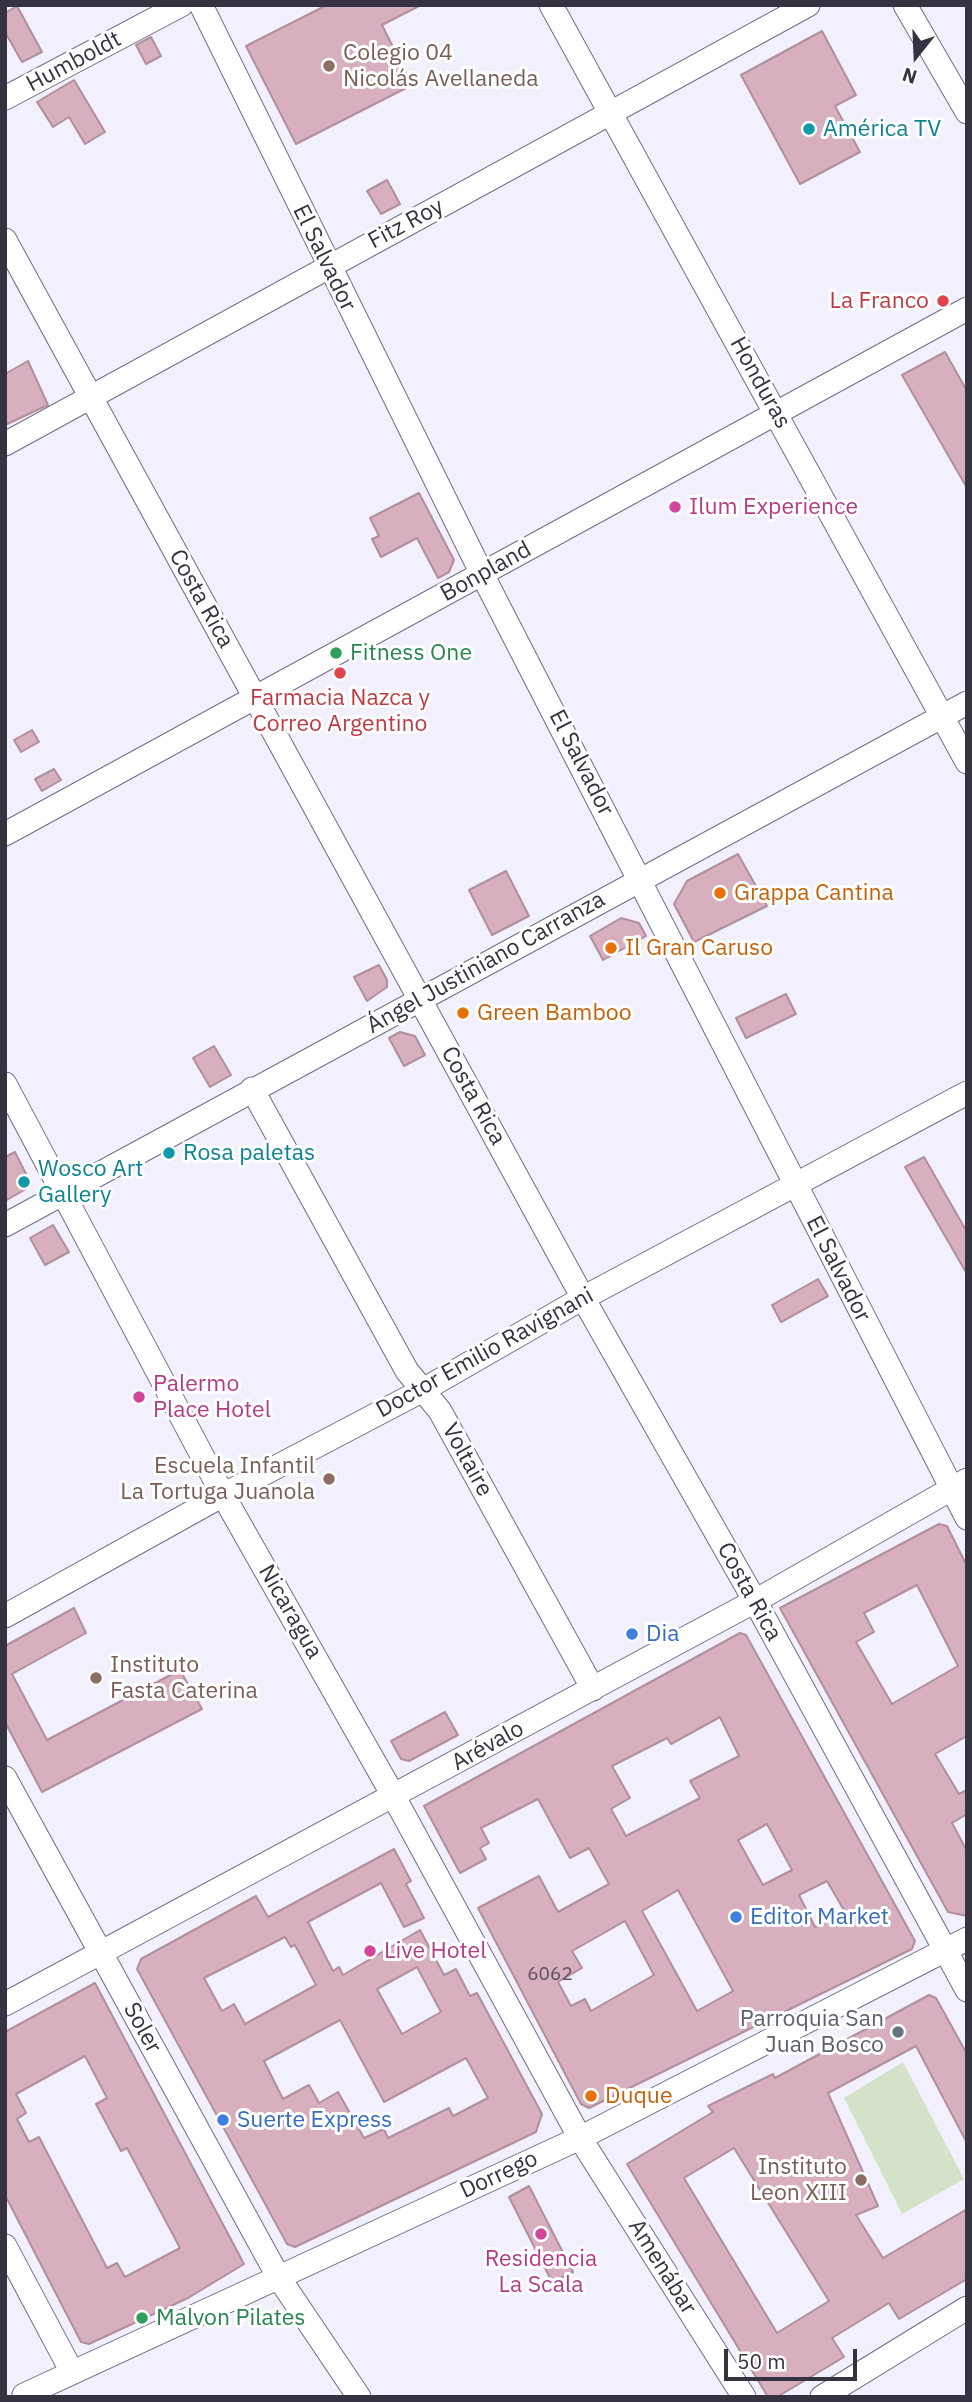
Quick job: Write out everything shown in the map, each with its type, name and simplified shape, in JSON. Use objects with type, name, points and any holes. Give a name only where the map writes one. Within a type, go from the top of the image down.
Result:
[{"type":"street","name":"Humboldt","points":[[5,98],[181,5]]},
{"type":"street","name":"El Salvador","points":[[201,5],[482,574],[795,1186],[959,1484],[967,1518]]},
{"type":"street","name":"Honduras","points":[[551,5],[609,115],[777,411],[967,762]]},
{"type":"street","name":"Fitz Roy","points":[[5,444],[808,5]]},
{"type":"street","points":[[905,5],[967,112]]},
{"type":"street","name":"Costa Rica","points":[[5,240],[583,1298],[755,1601],[967,1990]]},
{"type":"street","name":"Bonpland","points":[[5,834],[257,700],[777,411],[967,309]]},
{"type":"street","name":"Ángel Justiniano Carranza","points":[[5,1225],[967,703]]},
{"type":"street","name":"Nicaragua","points":[[5,1084],[223,1495],[394,1797],[580,2138]]},
{"type":"street","name":"Voltaire","points":[[252,1089],[407,1371],[440,1411],[593,1689]]},
{"type":"street","name":"Doctor Emilio Ravignani","points":[[5,1616],[223,1495],[423,1390],[583,1298],[967,1093]]},
{"type":"street","name":"Arévalo","points":[[5,2004],[755,1601],[959,1484]]},
{"type":"street","name":"Soler","points":[[5,1778],[279,2277],[319,2340]]},
{"type":"street","name":"Dorrego","points":[[24,2395],[580,2138],[967,1939]]},
{"type":"street","name":"Amenábar","points":[[580,2138],[744,2397]]},
{"type":"street","points":[[5,2246],[72,2372]]},
{"type":"street","points":[[822,2397],[967,2308]]},
{"type":"street","points":[[319,2340],[330,2378],[342,2397]]},
{"type":"street","points":[[319,2340],[359,2397]]},
{"type":"street","points":[[319,2340],[362,2377],[376,2397]]},
{"type":"green space","points":[[903,2062],[964,2179],[902,2214],[844,2098]]},
{"type":"building","name":"Colegio 04 Nicolás Avellaneda","points":[[327,5],[421,5],[382,25],[412,85],[296,144],[246,46]]},
{"type":"building","points":[[17,6],[42,52],[22,62],[5,32],[5,13]]},
{"type":"building","name":"América TV","points":[[822,31],[856,95],[835,106],[860,152],[800,184],[741,75]]},
{"type":"building","points":[[151,37],[161,56],[146,64],[136,45]]},
{"type":"building","points":[[74,80],[105,132],[85,144],[69,117],[53,127],[37,102]]},
{"type":"building","points":[[387,180],[400,204],[381,214],[367,191]]},
{"type":"building","points":[[945,352],[967,391],[967,488],[902,375]]},
{"type":"building","points":[[28,361],[48,405],[5,425],[5,374]]},
{"type":"building","points":[[419,493],[454,560],[449,572],[438,578],[417,538],[381,557],[372,539],[379,536],[370,518]]},
{"type":"building","points":[[32,730],[39,742],[21,752],[14,740]]},
{"type":"building","points":[[54,769],[61,780],[42,791],[35,779]]},
{"type":"building","name":"Grappa Cantina","points":[[738,854],[767,906],[694,942],[674,904],[687,881]]},
{"type":"building","points":[[506,871],[529,916],[492,935],[469,890]]},
{"type":"building","name":"Il Gran Caruso","points":[[621,918],[639,923],[646,936],[603,960],[590,936]]},
{"type":"building","points":[[379,965],[387,980],[387,987],[367,1001],[354,977]]},
{"type":"building","points":[[786,994],[796,1014],[746,1038],[736,1018]]},
{"type":"building","points":[[400,1032],[415,1036],[425,1055],[404,1066],[389,1038]]},
{"type":"building","points":[[214,1046],[231,1075],[210,1087],[193,1058]]},
{"type":"building","points":[[15,1152],[29,1180],[26,1189],[5,1201],[5,1157]]},
{"type":"building","points":[[924,1157],[967,1232],[967,1274],[905,1167]]},
{"type":"building","points":[[53,1225],[69,1252],[45,1265],[30,1238]]},
{"type":"building","points":[[818,1279],[828,1296],[781,1322],[772,1305]]},
{"type":"building","points":[[939,1524],[947,1526],[967,1566],[967,1736],[935,1754],[959,1794],[967,1790],[967,1814],[952,1823],[967,1851],[967,1916],[948,1912],[780,1608]],"holes":[[[917,1585],[958,1666],[892,1704],[856,1642],[874,1632],[864,1613]]]},
{"type":"building","points":[[74,1608],[86,1633],[12,1674],[47,1740],[180,1670],[202,1709],[42,1792],[5,1722],[5,1646]]},
{"type":"building","points":[[740,1633],[746,1635],[915,1941],[912,1949],[589,2108],[581,2104],[478,1908],[539,1876],[558,1912],[609,1884],[589,1848],[570,1858],[538,1799],[481,1828],[489,1843],[480,1848],[486,1859],[460,1873],[424,1806]],"holes":[[[720,1717],[739,1756],[690,1781],[700,1798],[626,1836],[611,1809],[630,1798],[612,1766],[667,1738],[671,1744]],[[767,1824],[792,1870],[763,1885],[738,1840]],[[827,1881],[845,1912],[815,1927],[799,1895]],[[678,1890],[733,1991],[697,2011],[642,1911]],[[625,1921],[654,1975],[591,2011],[585,1999],[571,2006],[558,1982],[582,1968],[572,1951]]]},
{"type":"building","points":[[445,1712],[458,1735],[409,1761],[401,1759],[391,1741]]},
{"type":"building","points":[[394,1849],[411,1881],[406,1884],[424,1918],[404,1927],[381,1883],[308,1922],[333,1971],[339,1967],[343,1975],[420,1930],[444,1975],[456,1969],[470,1996],[477,1993],[542,2114],[536,2132],[295,2247],[287,2244],[137,1969],[141,1959],[256,1896],[268,1917]],"holes":[[[285,1937],[291,1947],[295,1945],[316,1985],[245,2024],[234,2004],[222,2011],[204,1978]],[[417,1967],[441,2012],[402,2034],[377,1989]],[[340,2020],[384,2102],[466,2058],[488,2098],[453,2116],[449,2108],[388,2138],[384,2129],[364,2138],[338,2092],[319,2103],[309,2085],[283,2099],[264,2061]]]},
{"type":"building","points":[[95,1983],[244,2264],[188,2298],[89,2344],[81,2342],[5,2195],[5,2032]],"holes":[[[85,2056],[107,2098],[96,2104],[121,2151],[127,2148],[180,2248],[125,2277],[117,2263],[107,2268],[39,2137],[29,2142],[17,2119],[26,2113],[16,2094]]]},
{"type":"building","name":"Instituto Leon XIII","points":[[929,1995],[936,1998],[967,2054],[967,2143],[916,2046],[828,2093],[878,2206],[856,2215],[883,2258],[967,2209],[967,2279],[899,2319],[889,2303],[832,2338],[844,2357],[777,2397],[768,2397],[627,2164],[713,2112],[708,2106],[773,2074],[775,2078]],"holes":[[[734,2148],[829,2301],[777,2333],[684,2178]]]},
{"type":"building","name":"Residencia La Scala","points":[[529,2186],[573,2272],[552,2282],[509,2197]]},
{"type":"place","name":"Colegio 04 Nicolás Avellaneda","points":[[329,66]]},
{"type":"place","name":"América TV","points":[[809,129]]},
{"type":"place","name":"La Franco","points":[[943,301]]},
{"type":"place","name":"Ilum Experience","points":[[675,507]]},
{"type":"place","name":"Fitness One","points":[[336,653]]},
{"type":"place","name":"Farmacia Nazca y Correo Argentino","points":[[340,673]]},
{"type":"place","name":"Grappa Cantina","points":[[720,893]]},
{"type":"place","name":"Il Gran Caruso","points":[[611,948]]},
{"type":"place","name":"Green Bamboo","points":[[463,1013]]},
{"type":"place","name":"Rosa paletas","points":[[169,1153]]},
{"type":"place","name":"Wosco Art Gallery","points":[[24,1182]]},
{"type":"place","name":"Palermo Place Hotel","points":[[139,1397]]},
{"type":"place","name":"Escuela Infantil La Tortuga Juanola","points":[[329,1479]]},
{"type":"place","name":"Dia","points":[[632,1634]]},
{"type":"place","name":"Instituto Fasta Caterina","points":[[96,1678]]},
{"type":"place","name":"Editor Market","points":[[736,1917]]},
{"type":"place","name":"Live Hotel","points":[[370,1951]]},
{"type":"place","name":"Parroquia San Juan Bosco","points":[[898,2032]]},
{"type":"place","name":"Duque","points":[[591,2096]]},
{"type":"place","name":"Suerte Express","points":[[223,2120]]},
{"type":"place","name":"Instituto Leon XIII","points":[[861,2180]]},
{"type":"place","name":"Residencia La Scala","points":[[541,2234]]},
{"type":"place","name":"Malvon Pilates","points":[[142,2318]]}]
